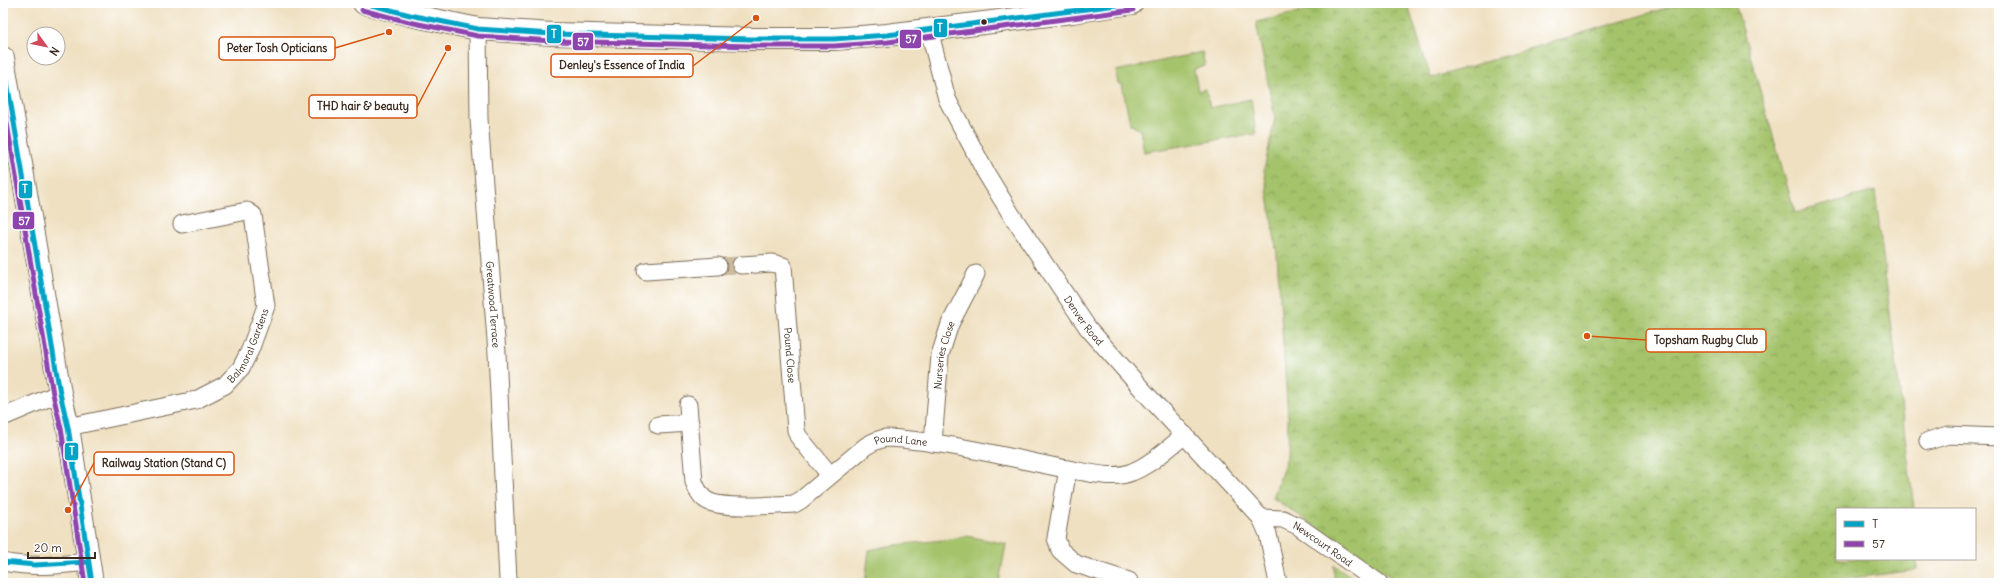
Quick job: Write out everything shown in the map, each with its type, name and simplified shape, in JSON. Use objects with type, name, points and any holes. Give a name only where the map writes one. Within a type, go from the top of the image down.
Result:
[{"type":"street","points":[[364,3],[410,15],[478,29],[552,34],[752,39],[834,39],[929,30],[1058,8],[1132,3]]},
{"type":"street","name":"Greatwood Terrace","points":[[478,29],[479,119],[497,353],[508,580]]},
{"type":"street","name":"Denver Road","points":[[929,30],[947,99],[986,173],[1011,214],[1088,328],[1261,518],[1268,534],[1278,583]]},
{"type":"street","points":[[3,58],[60,393],[68,427],[92,583]]},
{"type":"street","name":"Balmoral Gardens","points":[[68,427],[196,400],[225,385],[241,368],[250,350],[266,306],[253,215],[247,211],[182,224]]},
{"type":"street","name":"Pound Close","points":[[741,265],[772,263],[783,266],[796,430],[798,436],[830,476]]},
{"type":"street","points":[[646,271],[718,266]]},
{"type":"street","name":"Nurseries Close","points":[[933,443],[940,354],[950,324],[976,274]]},
{"type":"street","points":[[3,417],[60,393]]},
{"type":"street","name":"Pound Lane","points":[[688,405],[694,482],[702,496],[714,504],[794,504],[877,440],[887,438],[987,451],[1101,475],[1120,475],[1132,472],[1150,463],[1185,436]]},
{"type":"street","points":[[658,425],[690,423]]},
{"type":"street","points":[[1928,441],[1948,435],[1999,437]]},
{"type":"street","points":[[1068,469],[1056,538],[1060,550],[1076,564],[1132,582]]},
{"type":"street","name":"Newcourt Road","points":[[1261,518],[1283,519],[1298,526],[1379,583]]},
{"type":"street","points":[[3,562],[24,566],[47,566],[88,562]]},
{"type":"green space","points":[[1340,3],[1407,3],[1431,78],[1683,3],[1735,3],[1795,213],[1875,191],[1914,508],[1836,508],[1836,560],[1917,560],[1917,570],[1811,583],[1400,583],[1273,498],[1287,457],[1288,418],[1277,254],[1264,170],[1275,118],[1256,22]]},
{"type":"green space","points":[[1202,52],[1205,66],[1194,69],[1198,91],[1206,89],[1210,108],[1251,99],[1256,134],[1144,152],[1140,130],[1130,124],[1122,84],[1118,84],[1116,71]]},
{"type":"green space","points":[[967,536],[1006,544],[999,583],[865,583],[869,550],[893,545]]},
{"type":"green space","points":[[1334,565],[1361,583],[1334,583]]},
{"type":"tunnel","points":[[718,266],[741,265]]},
{"type":"transit line","name":"T","points":[[364,3],[410,15],[478,29],[552,34],[752,39],[834,39],[887,35],[1132,3]]},
{"type":"transit line","name":"57","points":[[362,10],[409,22],[478,36],[552,41],[752,46],[834,46],[888,42],[1133,10]]},
{"type":"transit line","name":"T","points":[[3,58],[60,393],[68,427],[92,583]]},
{"type":"transit line","name":"57","points":[[3,100],[53,394],[61,428],[85,583]]},
{"type":"transit line","name":"T","points":[[3,562],[35,565],[88,562]]},
{"type":"place","name":"Denley's Essence of India","points":[[756,18]]},
{"type":"place","name":"Peter Tosh Opticians","points":[[389,32]]},
{"type":"place","name":"THD hair & beauty","points":[[448,48]]},
{"type":"place","name":"Topsham Rugby Club","points":[[1587,336]]},
{"type":"place","name":"Railway Station (Stand C)","points":[[68,510]]}]
